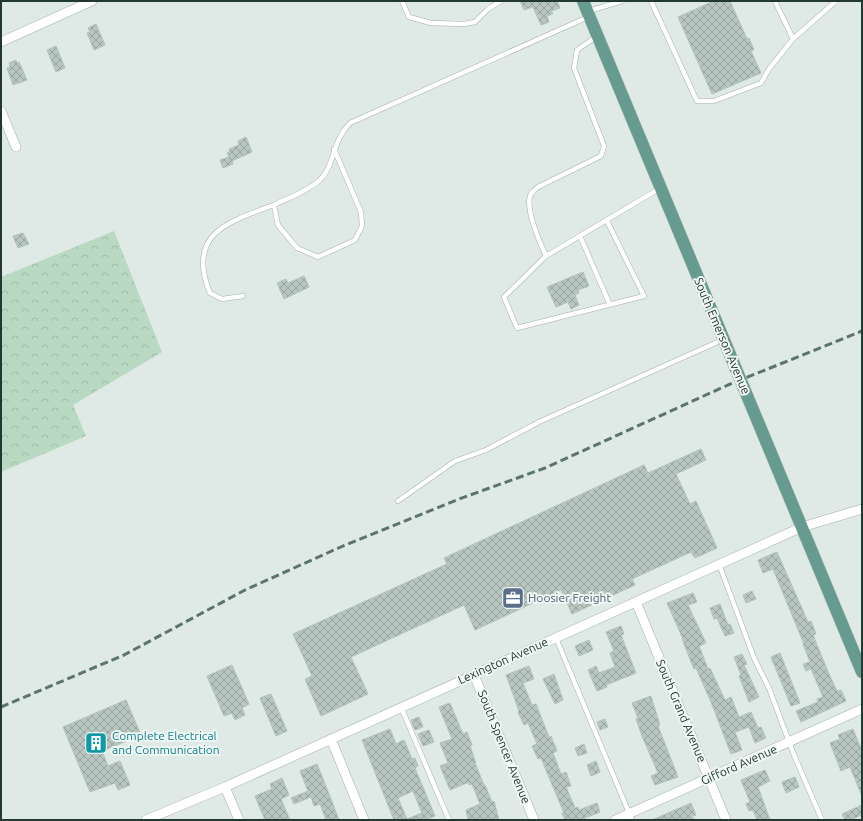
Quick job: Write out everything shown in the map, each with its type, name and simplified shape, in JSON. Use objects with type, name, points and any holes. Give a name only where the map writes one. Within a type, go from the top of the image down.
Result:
[{"type":"main road","name":"South Emerson Avenue","points":[[587,10],[862,672]]},
{"type":"street","points":[[1,42],[92,1]]},
{"type":"street","points":[[1,112],[16,147]]},
{"type":"street","name":"Lexington Avenue","points":[[146,820],[225,787],[802,527],[862,510]]},
{"type":"street","name":"South Grand Avenue","points":[[636,602],[726,820]]},
{"type":"street","name":"South Spencer Avenue","points":[[474,675],[534,820]]},
{"type":"street","name":"Gifford Avenue","points":[[615,820],[631,817],[709,778],[862,709]]},
{"type":"street","points":[[331,739],[364,820]]},
{"type":"street","points":[[225,787],[239,820]]},
{"type":"lane","points":[[402,1],[409,18],[431,24],[464,24],[475,22],[488,9],[501,1]]},
{"type":"lane","points":[[243,296],[222,299],[210,293],[203,277],[203,258],[208,242],[216,232],[232,220],[274,205],[320,180],[326,171],[342,131],[350,123],[587,10],[622,1]]},
{"type":"lane","points":[[651,1],[697,101],[714,101],[761,83],[769,69],[794,39],[836,1]]},
{"type":"lane","points":[[775,1],[794,39]]},
{"type":"lane","points":[[546,256],[537,234],[529,203],[531,194],[538,187],[601,156],[604,146],[574,68],[577,50],[597,36]]},
{"type":"lane","points":[[274,205],[278,226],[297,248],[318,257],[355,240],[362,226],[361,212],[334,149]]},
{"type":"lane","points":[[607,220],[644,296],[517,328],[504,297],[546,256],[661,188]]},
{"type":"lane","points":[[580,236],[610,305]]},
{"type":"lane","points":[[398,501],[455,461],[486,450],[539,422],[724,340]]},
{"type":"lane","points":[[719,564],[754,658],[822,820]]},
{"type":"lane","points":[[556,638],[631,817]]},
{"type":"lane","points":[[401,707],[449,820]]},
{"type":"green space","points":[[114,231],[162,352],[73,405],[86,436],[1,472],[1,277]]},
{"type":"building","points":[[520,1],[557,1],[560,8],[551,11],[553,14],[547,16],[549,22],[541,25],[533,7],[524,10]]},
{"type":"building","points":[[714,1],[730,1],[747,39],[749,38],[754,50],[751,51],[761,73],[712,94],[678,17]]},
{"type":"building","points":[[96,24],[105,45],[94,50],[87,33],[90,32],[88,28]]},
{"type":"building","points":[[56,46],[65,68],[56,72],[47,50]]},
{"type":"building","points":[[16,60],[17,63],[19,62],[27,80],[13,85],[7,68],[10,67],[9,63]]},
{"type":"building","points":[[246,137],[252,152],[232,161],[233,164],[223,168],[220,160],[229,157],[227,153],[230,151],[229,149],[239,145],[238,141]]},
{"type":"building","points":[[23,233],[29,244],[18,248],[13,236]]},
{"type":"building","points":[[583,272],[589,286],[578,290],[579,293],[575,295],[579,305],[571,309],[568,302],[556,307],[547,287]]},
{"type":"building","points":[[304,276],[309,287],[284,299],[277,283],[286,279],[288,283]]},
{"type":"building","points":[[701,449],[706,460],[676,474],[690,504],[696,501],[717,548],[695,558],[691,552],[632,579],[635,585],[572,614],[561,590],[475,630],[464,605],[351,657],[368,694],[321,716],[305,679],[312,676],[293,634],[447,564],[444,558],[644,465],[648,473]]},
{"type":"building","points":[[777,552],[808,622],[811,621],[816,634],[813,635],[829,674],[837,691],[841,690],[846,701],[801,722],[796,711],[818,702],[817,699],[823,697],[811,669],[806,671],[803,664],[810,662],[773,569],[763,573],[758,560]]},
{"type":"building","points":[[752,591],[756,599],[746,603],[743,595]]},
{"type":"building","points":[[693,593],[697,602],[688,605],[706,643],[699,646],[708,669],[710,668],[725,700],[731,697],[739,717],[751,712],[758,728],[761,727],[766,738],[755,743],[749,727],[735,732],[742,750],[731,754],[711,702],[696,668],[694,669],[667,603]]},
{"type":"building","points":[[720,604],[728,625],[730,624],[734,633],[725,636],[717,618],[714,619],[710,608]]},
{"type":"building","points":[[621,626],[624,634],[621,635],[636,673],[606,685],[607,687],[597,691],[588,670],[596,666],[599,673],[615,667],[610,653],[614,651],[606,632]]},
{"type":"building","points":[[589,640],[593,650],[579,656],[575,646]]},
{"type":"building","points":[[780,653],[800,703],[791,706],[771,657]]},
{"type":"building","points":[[742,654],[747,664],[744,665],[759,697],[749,702],[739,676],[741,675],[734,657]]},
{"type":"building","points":[[232,665],[249,704],[242,708],[245,715],[235,720],[232,713],[224,716],[207,676]]},
{"type":"building","points":[[529,666],[534,679],[523,683],[532,705],[536,704],[549,737],[551,736],[557,751],[553,753],[561,774],[566,772],[571,786],[566,787],[575,808],[578,807],[579,810],[597,803],[600,812],[580,820],[565,820],[562,813],[564,813],[541,758],[538,759],[532,746],[537,744],[528,723],[524,725],[518,712],[519,711],[506,675]]},
{"type":"building","points":[[554,674],[563,700],[555,704],[543,679]]},
{"type":"building","points":[[271,694],[287,731],[276,736],[260,698]]},
{"type":"building","points":[[651,696],[660,725],[658,726],[678,777],[655,785],[651,776],[658,773],[642,736],[636,719],[638,718],[632,703]]},
{"type":"building","name":"Complete Electrical and Communication","points":[[126,700],[141,735],[102,751],[108,766],[120,761],[130,785],[118,790],[115,783],[90,792],[63,727]]},
{"type":"building","points":[[450,703],[463,734],[467,732],[472,745],[470,746],[475,763],[492,802],[494,801],[499,820],[468,820],[466,810],[480,804],[472,784],[469,785],[469,782],[450,790],[440,766],[448,763],[440,743],[452,739],[439,707]]},
{"type":"building","points":[[419,717],[423,727],[415,730],[411,720]]},
{"type":"building","points":[[605,719],[608,727],[600,730],[597,722]]},
{"type":"building","points":[[390,729],[396,744],[404,740],[412,759],[415,758],[418,766],[415,768],[435,816],[425,820],[394,820],[362,740]],"holes":[[[413,791],[422,813],[407,819],[398,798]]]},
{"type":"building","points":[[853,729],[862,751],[862,796],[850,767],[841,771],[830,743],[840,739],[838,735]]},
{"type":"building","points":[[429,730],[434,742],[423,746],[418,734]]},
{"type":"building","points":[[584,744],[587,753],[578,756],[575,748]]},
{"type":"building","points":[[596,761],[600,772],[591,776],[587,765]]},
{"type":"building","points":[[317,764],[339,820],[326,820],[320,804],[314,806],[311,797],[294,804],[291,798],[308,791],[300,771]]},
{"type":"building","points":[[765,770],[770,781],[758,787],[770,820],[757,820],[753,810],[749,811],[746,804],[750,802],[741,780]]},
{"type":"building","points":[[795,777],[799,787],[786,793],[782,782]]},
{"type":"building","points":[[282,778],[289,795],[281,799],[290,820],[265,820],[255,796],[272,789],[270,784]]},
{"type":"building","points":[[691,803],[696,815],[692,816],[694,820],[652,820]]},
{"type":"building","points":[[862,805],[862,815],[850,820],[845,820],[842,814]]},
{"type":"railway","points":[[1,707],[124,655],[245,590],[343,546],[459,499],[545,468],[728,385],[862,331]]},
{"type":"place","name":"Hoosier Freight","points":[[513,598]]},
{"type":"place","name":"Complete Electrical and Communication","points":[[96,743]]}]
